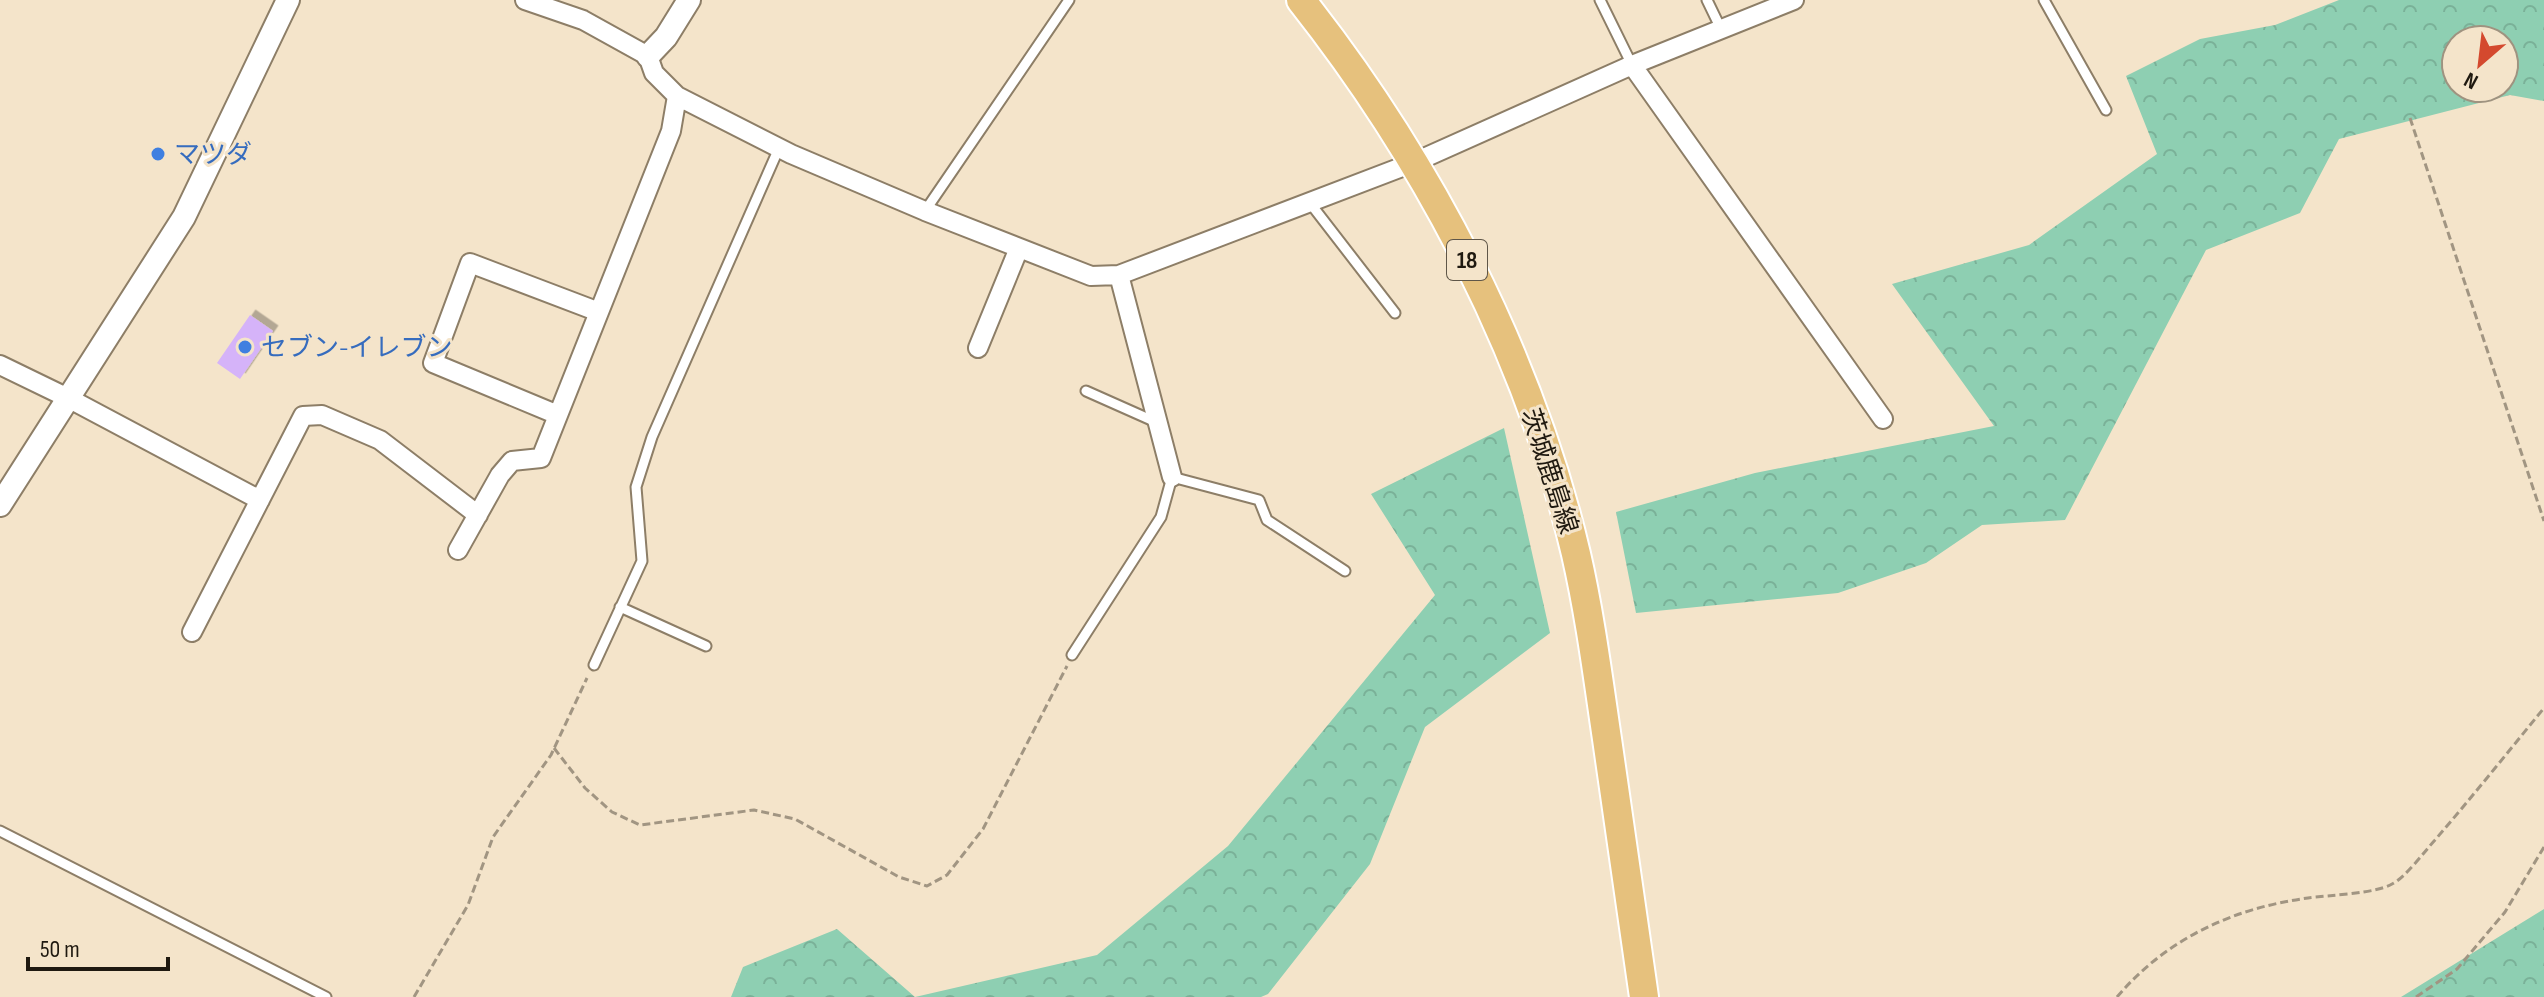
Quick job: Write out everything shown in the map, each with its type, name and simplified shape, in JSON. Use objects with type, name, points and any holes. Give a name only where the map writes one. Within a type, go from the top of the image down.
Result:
[{"type":"main road","name":"茨城鹿島線","points":[[1301,0],[1415,162],[1476,277],[1557,484],[1575,550],[1597,669],[1644,997]]},
{"type":"street","points":[[0,505],[184,217],[288,0]]},
{"type":"street","points":[[525,0],[583,20],[648,56],[654,73],[677,96],[779,148],[925,211],[1091,276],[1119,275],[1415,162],[1632,65],[1794,0]]},
{"type":"street","points":[[648,56],[666,37],[689,0]]},
{"type":"street","points":[[1632,65],[1883,419]]},
{"type":"street","points":[[458,550],[500,475],[512,461],[541,458],[671,131],[677,96]]},
{"type":"street","points":[[978,348],[1019,248]]},
{"type":"street","points":[[558,415],[433,363],[470,263],[599,312]]},
{"type":"street","points":[[1119,275],[1172,477]]},
{"type":"street","points":[[0,365],[260,500]]},
{"type":"street","points":[[192,632],[303,416],[322,415],[380,440],[478,515]]},
{"type":"lane","points":[[925,211],[1069,0]]},
{"type":"lane","points":[[1600,0],[1632,65]]},
{"type":"lane","points":[[1707,0],[1721,29]]},
{"type":"lane","points":[[2044,0],[2106,110]]},
{"type":"lane","points":[[594,665],[642,561],[636,487],[652,437],[779,148]]},
{"type":"lane","points":[[1310,203],[1395,313]]},
{"type":"lane","points":[[1086,391],[1158,423]]},
{"type":"lane","points":[[1072,655],[1161,517],[1172,477],[1259,500],[1267,520],[1345,571]]},
{"type":"lane","points":[[620,607],[706,646]]},
{"type":"lane","points":[[0,831],[326,997]]},
{"type":"path","points":[[2410,118],[2544,521]]},
{"type":"path","points":[[554,748],[585,788],[612,812],[640,825],[754,810],[795,819],[899,877],[927,886],[947,875],[983,829],[1072,655]]},
{"type":"path","points":[[414,997],[468,905],[493,837],[554,748],[594,665]]},
{"type":"path","points":[[2117,997],[2135,976],[2187,936],[2227,917],[2305,898],[2353,893],[2392,884],[2465,805],[2544,708]]},
{"type":"path","points":[[2416,997],[2457,969],[2505,912],[2544,847]]},
{"type":"green space","points":[[2339,0],[2544,0],[2544,101],[2520,97],[2520,24],[2440,24],[2440,104],[2475,104],[2339,139],[2300,213],[2206,250],[2065,520],[1982,525],[1926,563],[1838,593],[1636,613],[1616,512],[1755,473],[1994,426],[1892,284],[2029,245],[2157,154],[2126,76],[2200,39],[2275,25]]},
{"type":"green space","points":[[1504,428],[1550,633],[1425,727],[1370,864],[1268,994],[1261,997],[915,997],[1097,955],[1228,846],[1435,595],[1371,494]]},
{"type":"green space","points":[[2544,909],[2544,997],[2401,997]]},
{"type":"green space","points":[[837,929],[915,997],[731,997],[743,967]]},
{"type":"building","name":"セブン-イレブン","points":[[250,315],[273,331],[240,379],[217,363]]},
{"type":"place","name":"マツダ","points":[[158,154]]},
{"type":"place","name":"セブン-イレブン","points":[[245,347]]}]
